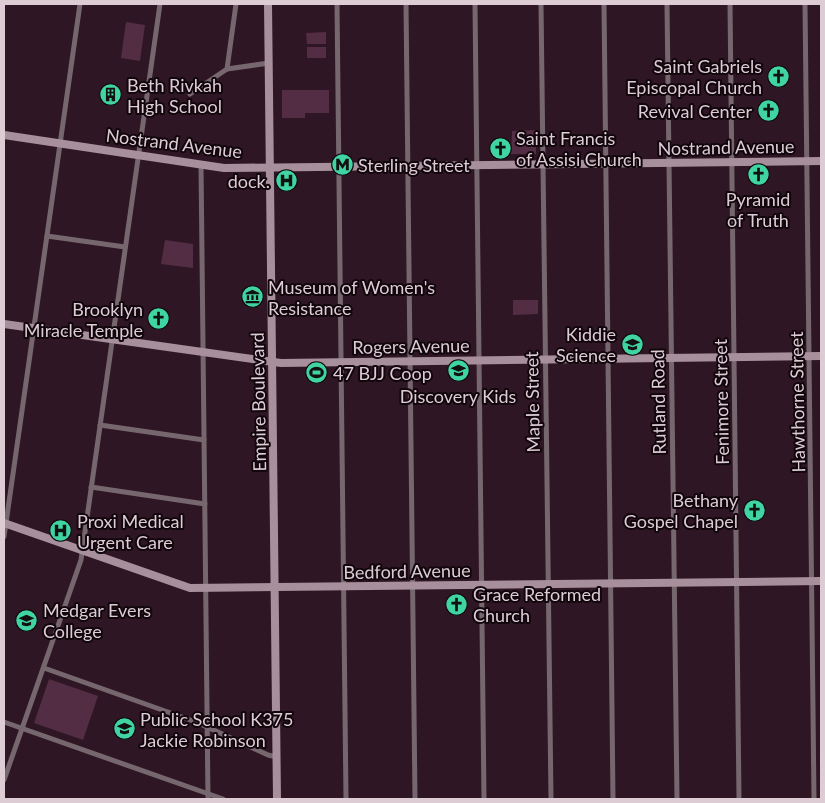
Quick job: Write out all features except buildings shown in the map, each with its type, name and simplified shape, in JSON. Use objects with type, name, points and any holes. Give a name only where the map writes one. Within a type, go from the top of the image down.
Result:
[{"type":"main road","name":"Empire Boulevard","points":[[268,4],[277,799]]},
{"type":"main road","name":"Nostrand Avenue","points":[[4,135],[224,168],[821,161]]},
{"type":"main road","name":"Rogers Avenue","points":[[4,324],[272,362],[821,356]]},
{"type":"main road","name":"Bedford Avenue","points":[[5,524],[190,588],[821,582]]},
{"type":"street","points":[[4,537],[80,4]]},
{"type":"street","points":[[4,780],[44,668],[82,551],[160,4]]},
{"type":"street","points":[[227,69],[236,4]]},
{"type":"street","points":[[337,4],[346,799]]},
{"type":"street","points":[[406,4],[415,799]]},
{"type":"street","points":[[475,4],[484,799]]},
{"type":"street","name":"Maple Street","points":[[541,4],[551,799]]},
{"type":"street","points":[[604,4],[613,799]]},
{"type":"street","name":"Rutland Road","points":[[667,4],[676,799]]},
{"type":"street","name":"Fenimore Street","points":[[730,4],[740,799]]},
{"type":"street","name":"Hawthorne Street","points":[[805,4],[814,799]]},
{"type":"street","points":[[190,94],[227,69],[269,63]]},
{"type":"street","points":[[201,164],[208,797]]},
{"type":"street","points":[[47,236],[126,247]]},
{"type":"street","points":[[100,425],[204,440]]},
{"type":"street","points":[[91,488],[205,504]]},
{"type":"street","points":[[44,668],[207,727],[268,755],[277,757]]},
{"type":"street","points":[[4,722],[208,797],[223,799]]},
{"type":"shaded area","points":[[126,22],[145,25],[140,61],[121,58]]},
{"type":"shaded area","points":[[326,32],[326,44],[307,44],[306,33]]},
{"type":"shaded area","points":[[307,47],[326,47],[326,58],[307,58]]},
{"type":"shaded area","points":[[282,90],[329,90],[329,113],[305,113],[305,118],[282,118]]},
{"type":"shaded area","points":[[536,130],[536,154],[511,154],[512,131]]},
{"type":"shaded area","points":[[165,240],[193,244],[193,268],[161,264]]},
{"type":"shaded area","points":[[513,300],[538,300],[538,314],[513,315]]},
{"type":"shaded area","points":[[49,679],[98,696],[83,740],[34,723]]},
{"type":"place","name":"Saint Gabriels Episcopal Church","points":[[778,76]]},
{"type":"place","name":"Beth Rivkah High School","points":[[111,95]]},
{"type":"place","name":"Revival Center","points":[[768,111]]},
{"type":"place","name":"Saint Francis of Assisi Church","points":[[500,148]]},
{"type":"place","name":"Sterling Street","points":[[342,165]]},
{"type":"place","name":"Pyramid of Truth","points":[[758,174]]},
{"type":"place","name":"dock.","points":[[286,181]]},
{"type":"place","name":"Museum of Women's Resistance","points":[[252,297]]},
{"type":"place","name":"Brooklyn Miracle Temple","points":[[159,319]]},
{"type":"place","name":"Kiddie Science","points":[[632,344]]},
{"type":"place","name":"Discovery Kids","points":[[458,371]]},
{"type":"place","name":"47 BJJ Coop","points":[[317,373]]},
{"type":"place","name":"Bethany Gospel Chapel","points":[[754,510]]},
{"type":"place","name":"Proxi Medical Urgent Care","points":[[61,531]]},
{"type":"place","name":"Grace Reformed Church","points":[[457,604]]},
{"type":"place","name":"Medgar Evers College","points":[[27,620]]},
{"type":"place","name":"Public School K375 Jackie Robinson","points":[[124,729]]}]
